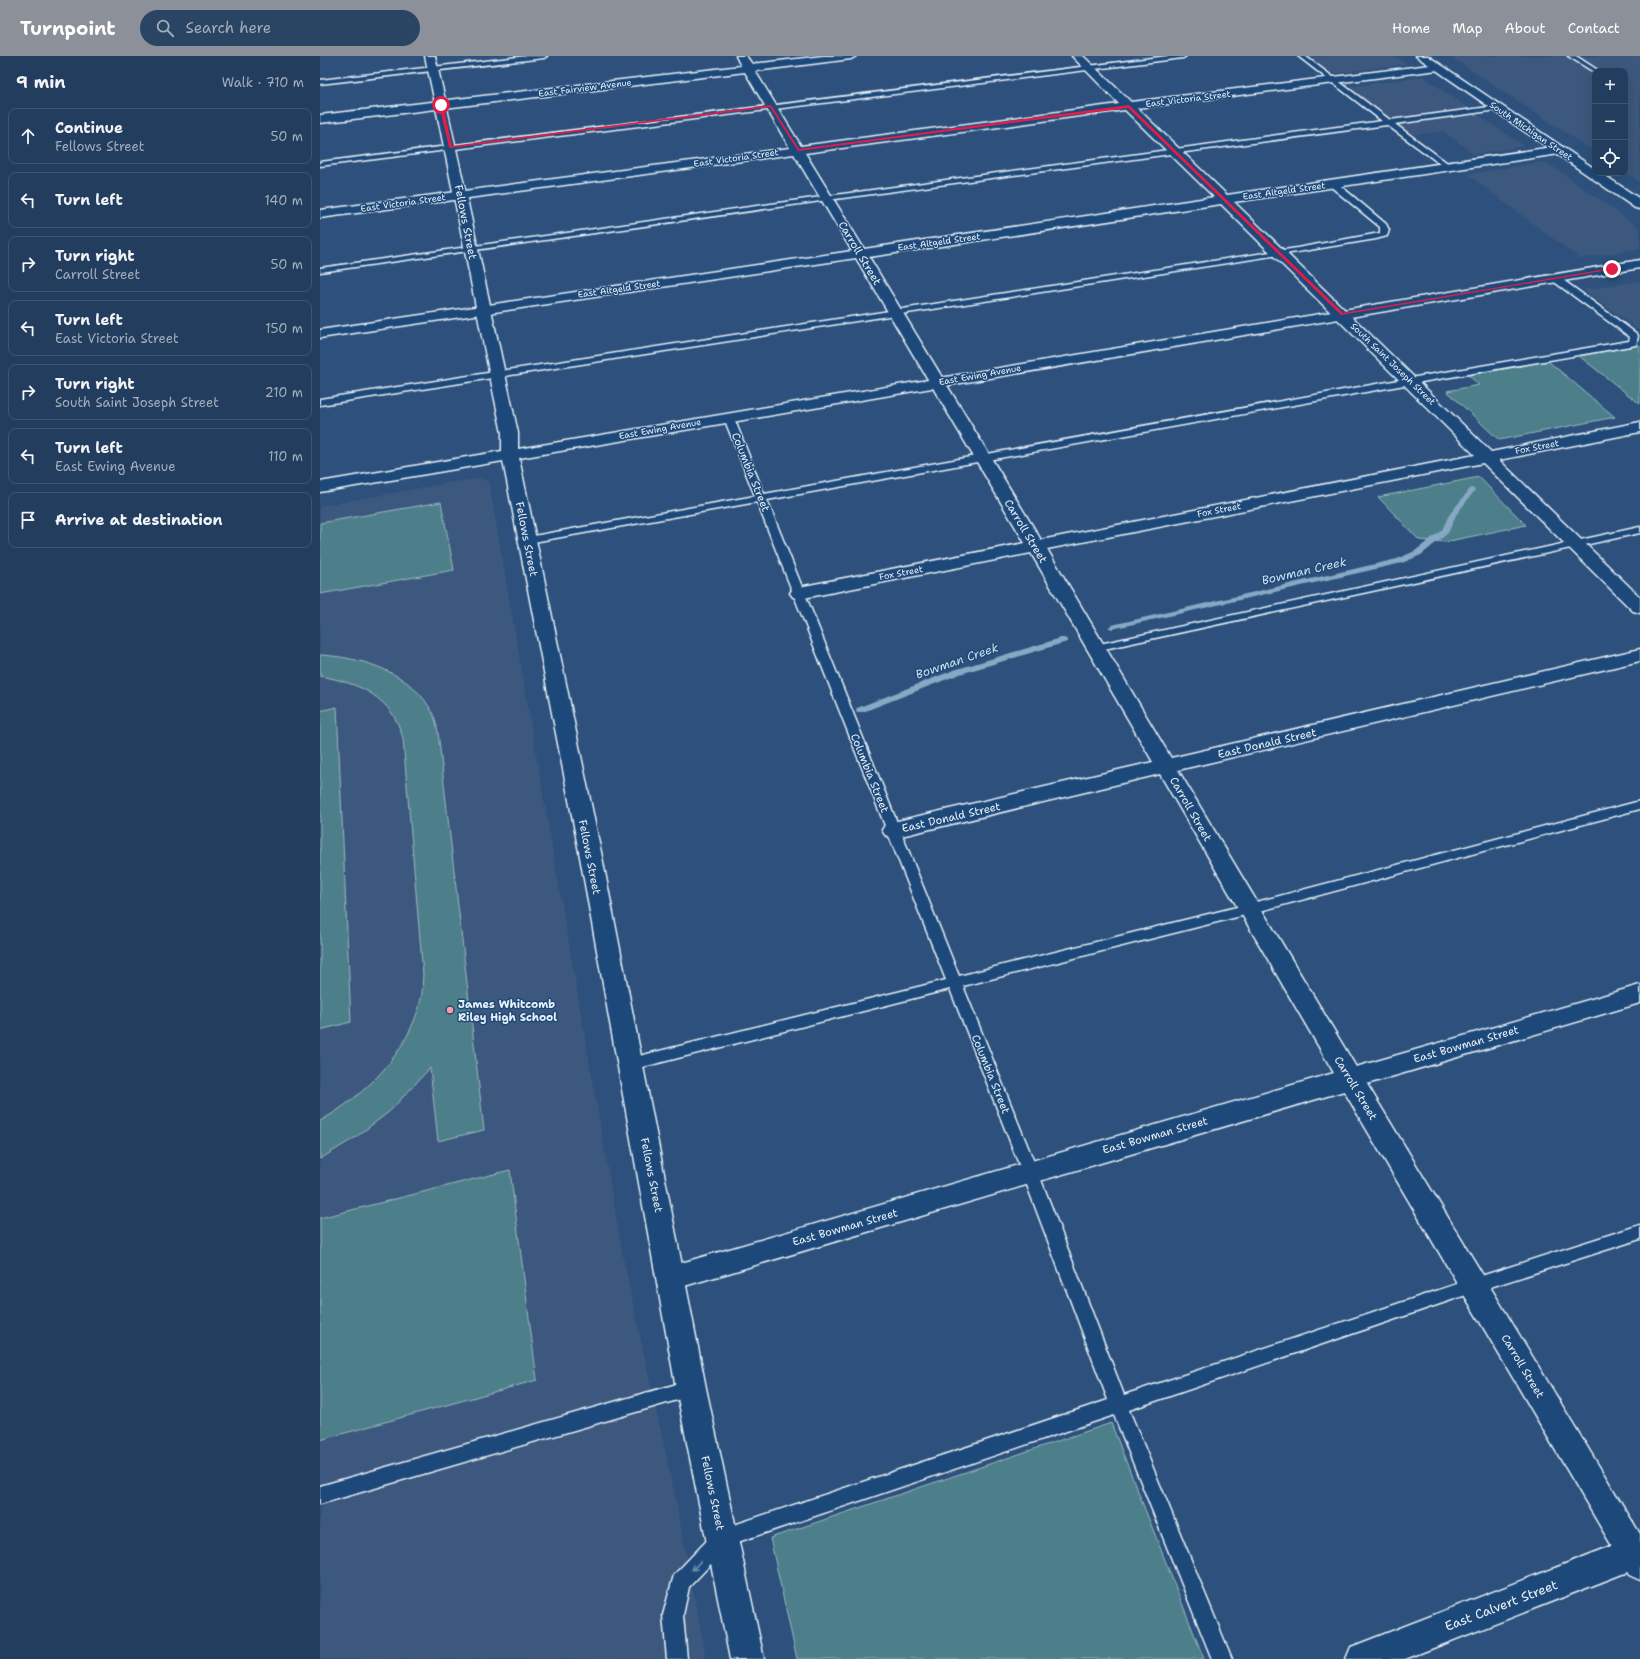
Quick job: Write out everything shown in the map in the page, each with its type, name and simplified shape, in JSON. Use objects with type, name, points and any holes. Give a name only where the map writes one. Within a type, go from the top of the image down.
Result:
[{"type":"street","name":"Carroll Street","points":[[741,56],[828,198],[894,311],[1036,546],[1350,1078],[1638,1556]]},
{"type":"street","name":"East Fairview Avenue","points":[[320,119],[851,56]]},
{"type":"street","name":"South Saint Joseph Street","points":[[1077,56],[1279,252],[1640,607]]},
{"type":"street","name":"South Michigan Street","points":[[1421,56],[1640,205]]},
{"type":"street","name":"Fellows Street","points":[[432,62],[510,433],[510,455],[631,1064],[691,1388],[747,1659]]},
{"type":"street","name":"East Victoria Street","points":[[320,214],[1129,106],[1438,67]]},
{"type":"street","name":"East Altgeld Street","points":[[320,334],[1559,150]]},
{"type":"street","name":"East Ewing Avenue","points":[[320,487],[1640,264]]},
{"type":"street","name":"Fox Street","points":[[799,592],[1640,427]]},
{"type":"street","name":"East Donald Street","points":[[893,830],[1640,655]]},
{"type":"street","name":"East Bowman Street","points":[[671,1278],[1640,994]]},
{"type":"street","name":"East Calvert Street","points":[[1362,1659],[1638,1556]]},
{"type":"lane","points":[[320,82],[432,62],[544,56]]},
{"type":"lane","points":[[320,164],[771,106],[1183,56]]},
{"type":"lane","points":[[1302,56],[1446,167]]},
{"type":"lane","points":[[1571,56],[1592,69]]},
{"type":"lane","points":[[320,270],[828,198],[1498,108]]},
{"type":"lane","points":[[320,402],[894,311],[1376,237],[1384,234],[1385,230],[1383,226],[1333,184]]},
{"type":"lane","points":[[528,540],[1410,381],[1633,343],[1634,336],[1556,279]]},
{"type":"lane","name":"Columbia Street","points":[[729,418],[1030,1172],[1119,1406],[1222,1659]]},
{"type":"lane","points":[[1095,648],[1640,530]]},
{"type":"lane","points":[[631,1064],[1249,909],[1640,805]]},
{"type":"lane","points":[[677,1659],[673,1615],[681,1582],[723,1538],[1475,1285],[1640,1232]]},
{"type":"lane","points":[[320,1495],[691,1388]]},
{"type":"shaded area","points":[[1306,56],[1394,56],[1407,64],[1330,74]]},
{"type":"shaded area","points":[[1450,56],[1640,56],[1640,182],[1628,174],[1628,68],[1592,68],[1592,150]]},
{"type":"shaded area","points":[[1424,77],[1471,110],[1392,121],[1347,87]]},
{"type":"shaded area","points":[[1475,113],[1524,146],[1474,154],[1443,131],[1411,135],[1396,124]]},
{"type":"shaded area","points":[[1546,162],[1640,228],[1640,248],[1580,259],[1467,174]]},
{"type":"shaded area","points":[[1640,281],[1640,331],[1583,290]]},
{"type":"shaded area","name":"James Whitcomb Riley High School","points":[[478,478],[489,482],[623,1257],[675,1497],[706,1659],[320,1659],[320,506]]},
{"type":"green space","points":[[1640,345],[1640,404],[1579,356]]},
{"type":"green space","points":[[1548,361],[1615,417],[1499,440],[1447,391],[1479,385],[1468,375]]},
{"type":"green space","points":[[1479,477],[1526,525],[1445,542],[1419,540],[1378,497]]},
{"type":"green space","points":[[441,502],[454,570],[320,594],[320,523]]},
{"type":"green space","points":[[320,655],[353,659],[385,670],[400,678],[413,688],[424,700],[435,719],[438,732],[484,1130],[438,1141],[430,1068],[390,1111],[356,1137],[320,1159],[320,1121],[354,1098],[369,1085],[396,1054],[407,1037],[415,1018],[422,996],[423,975],[403,739],[391,712],[383,702],[361,688],[320,676]]},
{"type":"green space","points":[[337,707],[351,1022],[320,1030],[320,711]]},
{"type":"green space","points":[[510,1170],[537,1380],[320,1440],[320,1218]]},
{"type":"green space","points":[[1111,1423],[1204,1659],[797,1659],[770,1538]]},
{"type":"waterway","name":"Bowman Creek","points":[[1112,627],[1399,561],[1418,553],[1445,531],[1453,515],[1472,490]]},
{"type":"waterway","name":"Bowman Creek","points":[[860,710],[957,672],[1064,640]]},
{"type":"place","name":"James Whitcomb Riley High School","points":[[450,1010]]},
{"type":"route","points":[[441,105],[450,147],[771,106],[798,150],[1129,106],[1342,314],[1612,269]]}]
